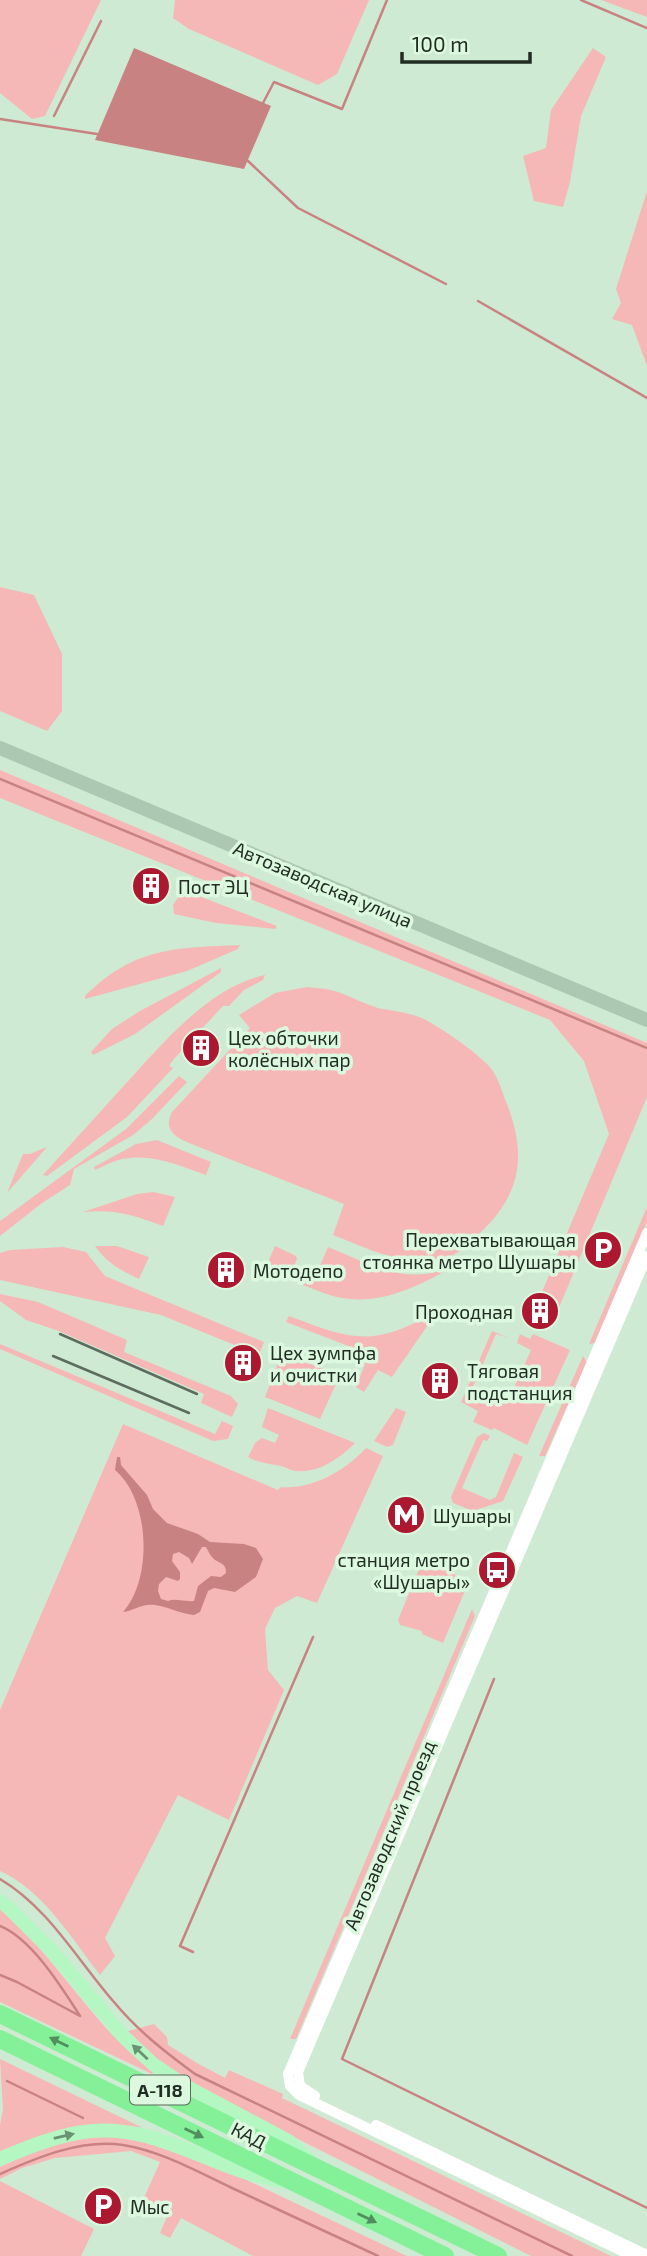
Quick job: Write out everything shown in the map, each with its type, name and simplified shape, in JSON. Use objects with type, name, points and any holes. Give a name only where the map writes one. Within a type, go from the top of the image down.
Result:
[{"type":"highway","name":"КАД","points":[[0,2014],[498,2256]]},
{"type":"highway","name":"КАД","points":[[0,2039],[445,2256]]},
{"type":"main road","points":[[0,1901],[46,1944],[123,2036],[153,2064],[187,2087],[290,2142],[318,2169]]},
{"type":"main road","points":[[0,2160],[49,2139],[79,2132],[129,2133],[170,2142],[234,2169],[306,2189]]},
{"type":"street","name":"Автозаводская улица","points":[[0,738],[647,1009]]},
{"type":"street","name":"Автозаводская улица","points":[[0,748],[647,1020]]},
{"type":"street","name":"Автозаводский проезд","points":[[632,2256],[299,2095],[290,2086],[288,2074],[647,1233]]},
{"type":"street","name":"Автозаводский проезд","points":[[647,1256],[297,2077],[300,2086],[314,2095],[647,2255]]},
{"type":"shaded area","points":[[0,0],[101,0],[45,116],[32,119],[0,93]]},
{"type":"shaded area","points":[[175,0],[369,0],[337,74],[318,85],[189,29],[173,18]]},
{"type":"shaded area","points":[[601,0],[647,0],[647,17]]},
{"type":"shaded area","points":[[134,48],[271,106],[244,169],[95,140]]},
{"type":"shaded area","points":[[593,48],[606,57],[581,116],[563,207],[534,201],[523,156],[546,148],[551,110]]},
{"type":"shaded area","points":[[647,191],[647,366],[632,325],[612,319],[621,303],[616,289]]},
{"type":"shaded area","points":[[0,587],[34,595],[62,654],[62,711],[47,731],[0,711]]},
{"type":"shaded area","points":[[0,770],[647,1043],[647,1097],[553,1322],[544,1318],[550,1304],[539,1299],[609,1134],[584,1061],[550,1020],[0,798]]},
{"type":"shaded area","points":[[183,890],[277,926],[275,929],[216,923],[174,914],[173,905]]},
{"type":"shaded area","points":[[240,945],[238,949],[187,971],[85,999],[103,980],[121,968],[156,953],[195,947]]},
{"type":"shaded area","points":[[221,968],[221,972],[135,1034],[93,1055],[91,1052],[112,1029]]},
{"type":"shaded area","points":[[265,975],[263,980],[244,990],[229,1006],[223,1006],[173,1060],[169,1066],[173,1068],[127,1117],[47,1176],[43,1175],[184,1022],[223,993],[243,982]]},
{"type":"shaded area","points":[[307,987],[334,991],[378,1008],[419,1017],[466,1046],[494,1073],[512,1118],[518,1154],[517,1171],[513,1187],[494,1218],[455,1254],[430,1260],[401,1259],[333,1235],[344,1204],[186,1142],[171,1131],[169,1120],[172,1112],[250,1028],[239,1015],[275,993]]},
{"type":"shaded area","points":[[179,1076],[187,1082],[152,1119],[133,1135],[74,1169],[70,1185],[0,1236],[0,1221],[126,1129]]},
{"type":"shaded area","points":[[157,1140],[211,1162],[206,1175],[165,1161],[144,1158],[122,1159],[95,1170],[94,1167],[136,1144]]},
{"type":"shaded area","points":[[47,1147],[7,1193],[23,1154]]},
{"type":"shaded area","points":[[154,1192],[175,1197],[163,1226],[124,1214],[83,1212],[137,1194]]},
{"type":"shaded area","points":[[647,1207],[647,1222],[595,1343],[589,1344]]},
{"type":"shaded area","points":[[95,1246],[117,1246],[149,1257],[139,1279],[114,1266]]},
{"type":"shaded area","points":[[275,1246],[296,1256],[290,1275],[267,1265]]},
{"type":"shaded area","points":[[63,1247],[86,1252],[105,1276],[264,1342],[259,1355],[161,1315],[0,1280],[0,1253]]},
{"type":"shaded area","points":[[328,1247],[377,1267],[407,1274],[440,1271],[458,1264],[406,1290],[378,1298],[344,1298],[303,1285],[316,1275]]},
{"type":"shaded area","points":[[0,1294],[38,1302],[127,1340],[124,1352],[231,1396],[238,1404],[232,1417],[201,1403],[204,1394],[59,1331],[26,1320],[0,1301]]},
{"type":"shaded area","points":[[289,1316],[327,1330],[359,1336],[390,1333],[428,1316],[432,1319],[392,1377],[378,1370],[364,1392],[356,1387],[369,1354],[286,1322]]},
{"type":"shaded area","points":[[492,1331],[509,1338],[496,1334],[472,1389],[507,1404],[531,1350],[517,1343],[520,1334],[530,1339],[533,1334],[570,1350],[527,1445],[494,1428],[492,1430],[473,1422],[478,1411],[461,1402]]},
{"type":"shaded area","points":[[0,1344],[215,1434],[222,1421],[233,1426],[228,1439],[213,1441],[0,1349]]},
{"type":"shaded area","points":[[282,1353],[340,1375],[320,1419],[265,1397]]},
{"type":"shaded area","points":[[583,1356],[587,1362],[545,1456],[539,1456]]},
{"type":"shaded area","points":[[268,1408],[355,1443],[336,1459],[313,1470],[294,1471],[256,1461],[248,1457],[255,1443],[262,1438],[275,1443],[279,1435],[262,1427]]},
{"type":"shaded area","points":[[396,1408],[406,1412],[393,1445],[387,1447],[374,1441]]},
{"type":"shaded area","points":[[123,1424],[278,1490],[281,1487],[305,1485],[328,1477],[349,1464],[366,1448],[383,1456],[317,1603],[297,1596],[275,1608],[265,1629],[268,1670],[284,1690],[229,1820],[178,1795],[105,1938],[115,1956],[100,1975],[43,1903],[30,1890],[0,1871],[0,1710]]},
{"type":"shaded area","points":[[484,1433],[490,1436],[487,1441],[483,1440],[462,1488],[490,1500],[496,1497],[514,1453],[523,1457],[503,1501],[473,1511],[453,1503],[451,1497],[477,1437]]},
{"type":"shaded area","points":[[117,1457],[120,1457],[121,1465],[147,1495],[153,1509],[167,1523],[198,1534],[210,1542],[244,1544],[256,1548],[263,1559],[256,1577],[235,1592],[214,1588],[208,1591],[200,1612],[194,1615],[150,1605],[123,1612],[133,1598],[139,1580],[143,1540],[141,1519],[135,1500],[127,1483],[115,1470]],"holes":[[[202,1547],[206,1547],[214,1559],[224,1566],[226,1573],[221,1577],[211,1576],[198,1586],[194,1601],[161,1599],[159,1584],[166,1577],[178,1581],[180,1579],[180,1572],[172,1561],[173,1554],[179,1552],[189,1558],[192,1564]]]},
{"type":"shaded area","points":[[430,1556],[450,1565],[464,1593],[443,1643],[422,1634],[422,1631],[400,1625],[398,1620],[424,1557]]},
{"type":"shaded area","points":[[472,1609],[475,1616],[296,2039],[290,2039]]},
{"type":"shaded area","points":[[0,1909],[40,1948],[93,2013],[153,2072],[152,2074],[0,2002]]},
{"type":"shaded area","points":[[154,2024],[167,2037],[168,2045],[225,2078],[229,2070],[283,2094],[282,2098],[611,2256],[531,2256],[204,2092],[163,2067],[125,2032]]},
{"type":"shaded area","points":[[0,2059],[141,2127],[98,2125],[0,2154],[3,2109]]},
{"type":"shaded area","points":[[101,2136],[138,2139],[198,2157],[407,2256],[253,2256],[181,2218],[170,2238],[160,2233],[169,2212],[143,2200],[160,2162],[131,2151],[55,2158],[22,2168],[0,2179],[0,2167],[48,2144]]},
{"type":"shaded area","points":[[0,2181],[94,2229],[81,2256],[0,2256]]},
{"type":"waterway","points":[[263,103],[274,82],[342,109],[387,0]]},
{"type":"waterway","points":[[581,0],[647,28]]},
{"type":"waterway","points":[[54,116],[101,21]]},
{"type":"waterway","points":[[0,119],[97,134]]},
{"type":"waterway","points":[[248,161],[298,208],[446,284]]},
{"type":"waterway","points":[[478,301],[647,398]]},
{"type":"waterway","points":[[0,779],[647,1048]]},
{"type":"waterway","points":[[193,1952],[180,1946],[313,1637]]},
{"type":"waterway","points":[[494,1679],[342,2059],[647,2208]]},
{"type":"waterway","points":[[0,1879],[48,1919],[132,2022],[195,2074],[572,2256]]},
{"type":"waterway","points":[[0,1926],[12,1932],[35,1953],[80,2016],[0,1975]]},
{"type":"waterway","points":[[7,2081],[83,2118]]},
{"type":"waterway","points":[[0,2174],[76,2147],[107,2144],[137,2148],[179,2163],[378,2256]]},
{"type":"railway","points":[[60,1334],[197,1394]]},
{"type":"railway","points":[[53,1356],[189,1413]]},
{"type":"place","name":"Пост ЭЦ","points":[[151,886]]},
{"type":"place","name":"Цех обточки колёсных пар","points":[[201,1048]]},
{"type":"place","name":"Перехватывающая стоянка метро Шушары","points":[[603,1250]]},
{"type":"place","name":"Мотодепо","points":[[226,1270]]},
{"type":"place","name":"Проходная","points":[[540,1311]]},
{"type":"place","name":"Цех зумпфа и очистки","points":[[243,1363]]},
{"type":"place","name":"Тяговая подстанция","points":[[440,1381]]},
{"type":"place","name":"Шушары","points":[[406,1515]]},
{"type":"place","name":"станция метро «Шушары»","points":[[497,1570]]},
{"type":"place","name":"Мыс","points":[[103,2206]]}]
